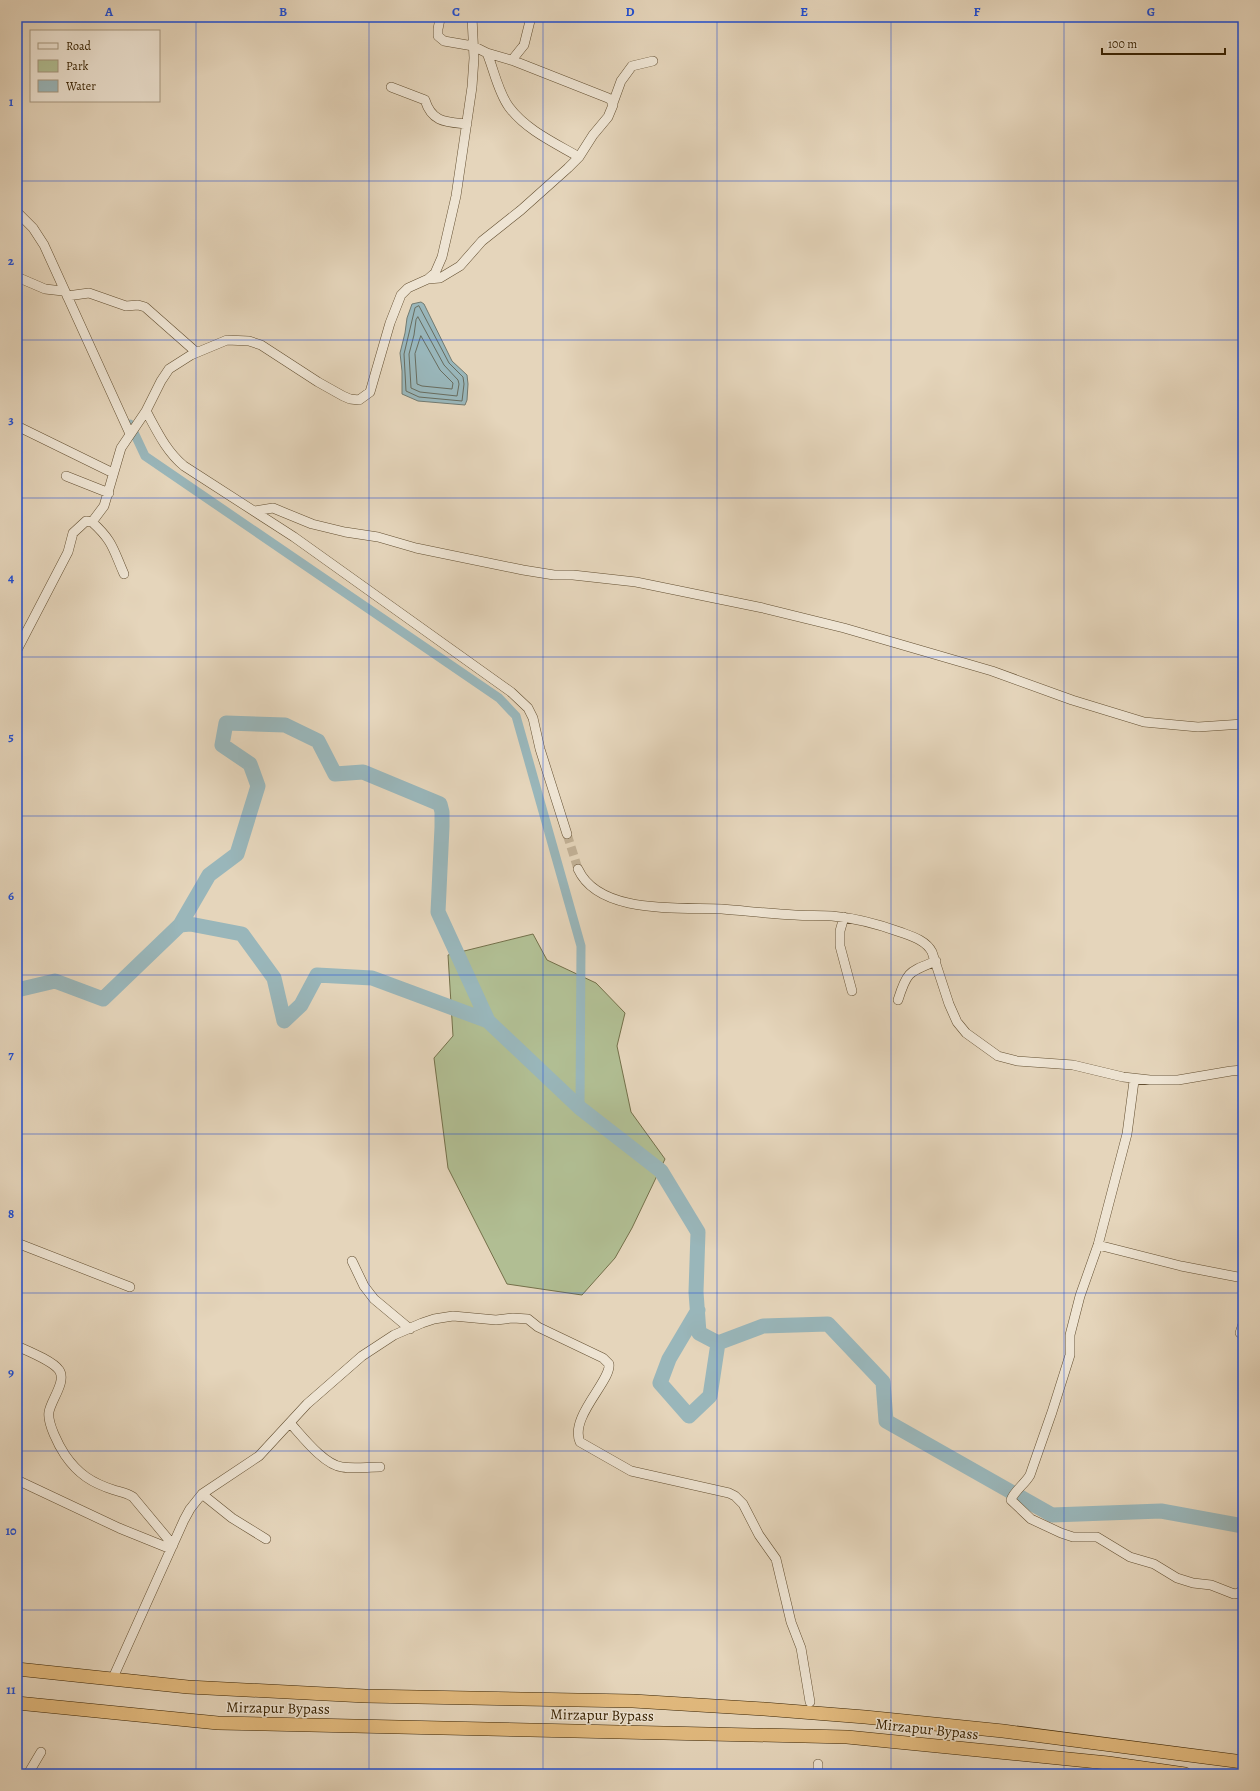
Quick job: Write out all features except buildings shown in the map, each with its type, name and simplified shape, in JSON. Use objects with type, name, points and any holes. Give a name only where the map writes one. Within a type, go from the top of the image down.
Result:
[{"type":"highway","points":[[17,1669],[188,1687],[365,1696],[633,1700],[764,1709],[865,1717],[1003,1731],[1243,1762]]},
{"type":"highway","name":"Mirzapur Bypass","points":[[17,1703],[218,1723],[847,1737],[1108,1763],[1185,1774]]},
{"type":"street","points":[[92,522],[104,506],[121,448],[144,413],[160,380],[169,369],[196,352],[227,340],[250,341],[261,345],[318,382],[350,400],[358,400],[366,396],[372,387],[390,323],[401,295],[414,284],[435,273],[442,257],[456,196],[472,87],[472,17]]},
{"type":"street","points":[[512,60],[524,45],[531,17]]},
{"type":"street","points":[[440,19],[438,32],[441,39],[444,41],[473,46],[487,53],[512,60],[608,98],[613,103]]},
{"type":"street","points":[[487,53],[502,93],[509,107],[538,132],[579,157]]},
{"type":"street","points":[[428,278],[440,278],[460,266],[482,241],[521,210],[579,157],[593,135],[608,117],[621,81],[625,78],[632,66],[653,61]]},
{"type":"street","points":[[391,87],[425,100],[430,113],[437,118],[447,122],[467,124]]},
{"type":"street","points":[[17,212],[33,228],[44,245],[70,294],[133,431]]},
{"type":"street","points":[[17,278],[45,289],[70,294],[95,295],[126,306],[138,305],[145,307],[196,352]]},
{"type":"street","points":[[144,413],[174,458],[184,466],[294,537],[510,692],[528,708],[533,718],[540,749],[567,834]]},
{"type":"street","points":[[17,426],[113,473]]},
{"type":"street","points":[[66,476],[109,493]]},
{"type":"street","points":[[254,510],[273,508],[312,524],[345,532],[378,537],[416,548],[501,566],[554,575],[573,575],[636,582],[763,608],[844,628],[992,671],[1072,700],[1144,722],[1198,727],[1243,724]]},
{"type":"street","points":[[17,650],[68,552],[74,533],[86,521],[92,522],[113,544],[124,574]]},
{"type":"street","points":[[578,869],[582,878],[594,889],[614,898],[644,906],[688,909],[722,909],[844,917],[881,926],[916,938],[929,946],[936,961],[949,1004],[957,1022],[966,1033],[998,1056],[1017,1061],[1073,1064],[1123,1077],[1140,1079],[1178,1080],[1243,1070]]},
{"type":"street","points":[[844,917],[840,931],[840,946],[852,991]]},
{"type":"street","points":[[898,1000],[904,980],[909,974],[936,961]]},
{"type":"street","points":[[1140,1079],[1134,1081],[1127,1134],[1098,1245],[1080,1296],[1070,1335],[1070,1355],[1030,1475],[1025,1484],[1012,1496],[1012,1502],[1032,1519],[1067,1536],[1097,1537],[1130,1557],[1154,1564],[1184,1581],[1211,1585],[1234,1594],[1240,1593],[1243,1588]]},
{"type":"street","points":[[17,1243],[130,1287]]},
{"type":"street","points":[[1098,1245],[1181,1266],[1243,1278]]},
{"type":"street","points":[[352,1260],[364,1286],[374,1299],[410,1329]]},
{"type":"street","points":[[112,1680],[190,1509],[202,1494],[259,1456],[307,1404],[362,1356],[394,1335],[442,1317],[496,1320],[513,1318],[528,1319],[538,1327],[607,1361],[609,1370],[588,1403],[578,1433],[580,1442],[631,1471],[723,1492],[739,1499],[759,1535],[776,1559],[792,1622],[801,1648],[810,1702]]},
{"type":"street","points":[[1240,1333],[1243,1324]]},
{"type":"street","points":[[17,1346],[53,1365],[59,1369],[62,1374],[62,1380],[50,1407],[49,1416],[56,1438],[64,1454],[91,1481],[126,1493],[133,1497],[172,1547]]},
{"type":"street","points":[[290,1423],[325,1459],[334,1465],[341,1467],[380,1467]]},
{"type":"street","points":[[17,1480],[119,1528],[172,1547]]},
{"type":"street","points":[[202,1494],[232,1518],[266,1539]]},
{"type":"street","points":[[28,1774],[41,1752]]},
{"type":"street","points":[[818,1764],[818,1774]]},
{"type":"green space","points":[[533,934],[547,960],[596,983],[625,1013],[617,1046],[631,1112],[665,1159],[632,1228],[615,1258],[582,1295],[507,1284],[448,1168],[434,1058],[453,1036],[448,955]]},
{"type":"water","points":[[421,302],[424,304],[452,361],[467,375],[467,400],[465,405],[418,401],[402,394],[400,353],[407,318],[412,304]]},
{"type":"waterway","points":[[130,424],[145,456],[499,698],[516,716],[581,946],[580,1108]]},
{"type":"waterway","points":[[180,925],[209,875],[237,854],[258,786],[250,764],[222,745],[226,723],[285,725],[318,741],[335,774],[363,772],[440,804],[442,812],[442,827],[438,912],[488,1021]]},
{"type":"waterway","points":[[17,990],[55,981],[103,999],[180,925],[190,924],[242,934],[274,978],[284,1021],[301,1005],[317,975],[372,978],[488,1021],[580,1108],[661,1171],[698,1232],[696,1292],[699,1333],[718,1343],[763,1326],[828,1324],[883,1382],[886,1421],[1052,1515],[1161,1511],[1243,1526]]},
{"type":"waterway","points":[[698,1310],[669,1359],[660,1383],[689,1416],[710,1396],[718,1343]]},
{"type":"tunnel","points":[[567,834],[578,869]]}]
